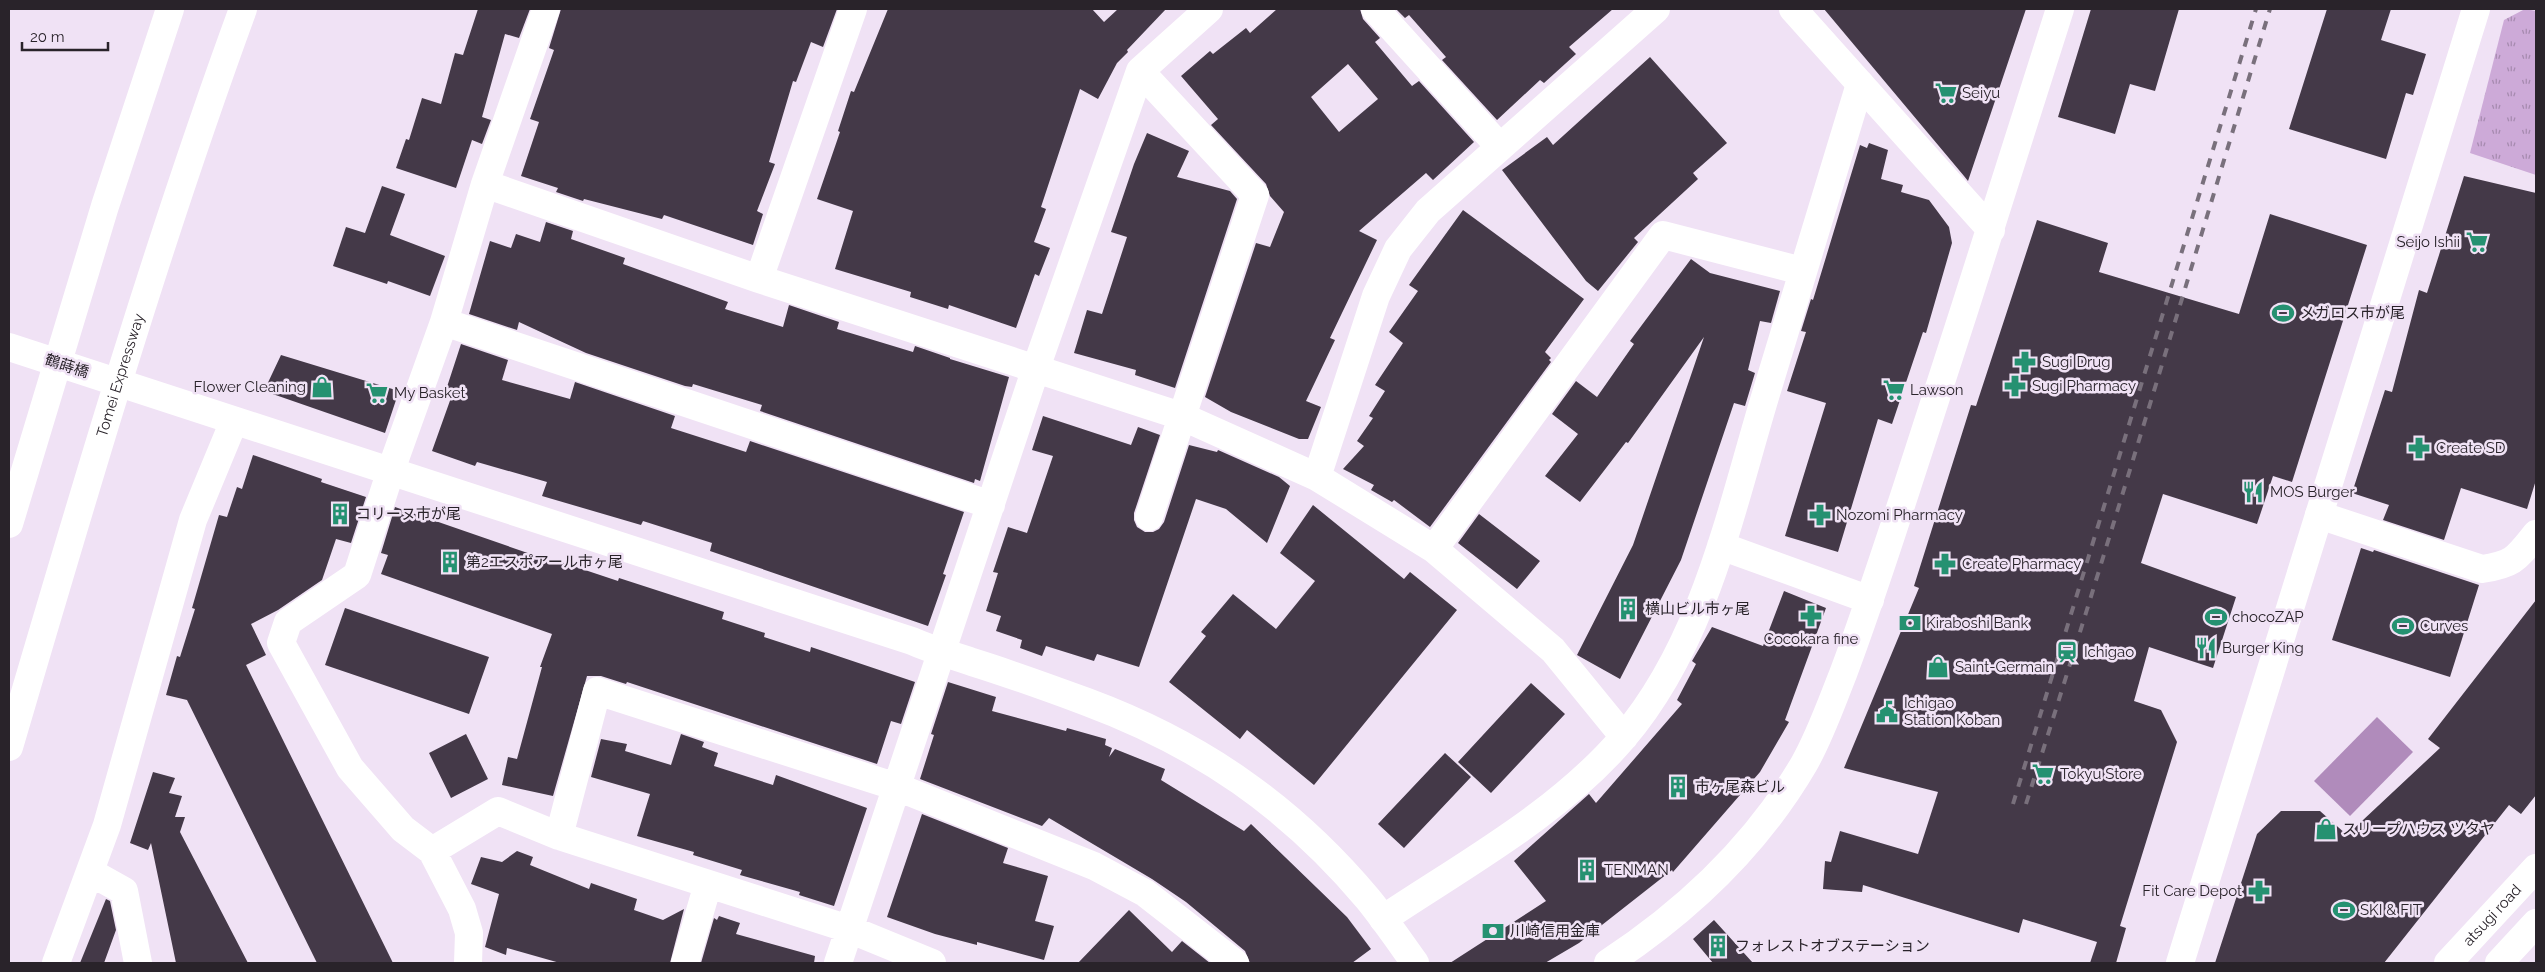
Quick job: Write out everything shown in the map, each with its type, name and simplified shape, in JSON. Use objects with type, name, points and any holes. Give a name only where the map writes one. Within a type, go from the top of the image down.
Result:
[{"type":"main road","points":[[9,524],[105,206],[170,9]]},
{"type":"main road","name":"Tomei Expressway","points":[[9,747],[92,465],[131,342],[194,144],[243,9]]},
{"type":"main road","points":[[470,963],[468,933],[462,909],[432,851],[403,829],[350,768],[281,643],[288,622],[357,575],[391,470],[444,322],[484,184],[546,9]]},
{"type":"main road","points":[[759,279],[853,9]]},
{"type":"main road","points":[[838,963],[1036,368],[1140,71],[1209,9]]},
{"type":"main road","points":[[1375,9],[1499,146]]},
{"type":"main road","points":[[1317,477],[1376,296],[1398,250],[1428,211],[1499,146],[1656,9]]},
{"type":"main road","points":[[1793,9],[1990,230]]},
{"type":"main road","points":[[1608,963],[1664,923],[1716,879],[1770,815],[1804,763],[1824,723],[1870,600],[2060,9]]},
{"type":"main road","points":[[2180,963],[2476,9]]},
{"type":"main road","points":[[1140,71],[1255,195],[1149,517]]},
{"type":"main road","points":[[1382,919],[1532,820],[1587,775],[1624,737],[1656,692],[1690,628],[1721,546],[1802,271],[1860,84]]},
{"type":"main road","points":[[484,184],[759,279],[1181,416],[1317,477],[1434,549],[1553,650],[1624,737]]},
{"type":"main road","points":[[1434,549],[1663,235],[1802,271]]},
{"type":"main road","points":[[444,322],[991,505]]},
{"type":"main road","name":"鶴蒔橋","points":[[9,347],[912,641],[940,654],[971,661],[1088,702],[1148,727],[1224,768],[1300,828],[1336,864],[1382,919],[1415,963]]},
{"type":"main road","points":[[56,963],[107,825],[222,417]]},
{"type":"main road","points":[[2319,515],[2482,569],[2506,565],[2521,553],[2536,534]]},
{"type":"main road","points":[[1721,546],[1870,600]]},
{"type":"main road","points":[[559,836],[597,691],[897,787],[1094,866],[1145,893],[1235,963]]},
{"type":"main road","points":[[432,851],[498,811],[559,836],[849,930],[932,963]]},
{"type":"main road","name":"atsugi road","points":[[2448,963],[2536,868]]},
{"type":"main road","points":[[90,872],[124,891],[138,963]]},
{"type":"main road","points":[[684,963],[708,884]]},
{"type":"main road","points":[[2499,963],[2536,923]]},
{"type":"green space","points":[[2525,9],[2536,11],[2536,175],[2470,153],[2504,20]]},
{"type":"shaded area","points":[[2377,717],[2413,752],[2350,816],[2314,781]]},
{"type":"building","points":[[478,9],[530,9],[519,38],[505,34],[482,117],[491,120],[482,144],[472,140],[456,188],[396,168],[406,139],[409,140],[422,98],[441,104],[455,53],[463,55]]},
{"type":"building","points":[[561,9],[837,9],[823,47],[811,42],[796,82],[793,81],[769,162],[775,164],[757,211],[763,214],[753,245],[664,215],[662,219],[584,199],[583,201],[556,192],[558,188],[521,176],[539,122],[530,119],[554,50],[549,48]]},
{"type":"building","points":[[888,9],[1092,9],[1104,22],[1118,9],[1166,9],[1117,63],[1098,99],[1080,89],[1041,207],[1046,209],[1034,242],[1050,248],[1039,276],[1035,274],[1016,328],[949,305],[948,309],[910,297],[911,292],[835,269],[853,211],[817,199],[840,132],[838,131],[851,91],[854,92]]},
{"type":"building","points":[[1277,9],[1360,9],[1363,19],[1380,38],[1375,42],[1412,86],[1419,81],[1474,142],[1433,180],[1426,173],[1359,231],[1377,240],[1330,338],[1335,340],[1306,401],[1321,407],[1308,439],[1299,439],[1231,412],[1205,397],[1256,243],[1270,247],[1284,212],[1270,196],[1266,184],[1211,125],[1218,119],[1181,76],[1210,51],[1213,54],[1246,28],[1250,33]],"holes":[[[1348,64],[1378,99],[1339,132],[1311,97]]]},
{"type":"building","points":[[1396,9],[1613,9],[1569,47],[1576,54],[1544,83],[1540,80],[1497,120],[1442,60],[1446,57],[1409,15],[1405,18]]},
{"type":"building","name":"Seiyu","points":[[1824,9],[2026,9],[1968,181],[1964,176]]},
{"type":"building","points":[[2091,9],[2179,9],[2155,91],[2130,84],[2115,134],[2058,117]]},
{"type":"building","points":[[2327,9],[2391,9],[2381,40],[2426,54],[2413,95],[2406,93],[2386,159],[2289,129]]},
{"type":"building","points":[[1650,57],[1727,143],[1693,173],[1698,179],[1634,238],[1638,242],[1598,291],[1586,281],[1502,170],[1547,137],[1553,145]]},
{"type":"building","points":[[1147,133],[1189,151],[1177,177],[1230,191],[1237,199],[1175,388],[1135,375],[1136,370],[1074,353],[1087,310],[1102,314],[1127,237],[1111,232],[1134,164]]},
{"type":"building","points":[[1869,143],[1888,150],[1881,179],[1903,185],[1901,192],[1929,200],[1949,227],[1952,243],[1926,333],[1923,332],[1892,424],[1878,419],[1838,552],[1785,536],[1826,403],[1787,391],[1806,332],[1801,331],[1811,299],[1813,300],[1860,145],[1867,148]]},
{"type":"building","points":[[2464,176],[2536,193],[2536,480],[2527,509],[2461,488],[2444,540],[2383,520],[2389,505],[2352,493],[2385,390],[2392,392],[2419,290],[2427,293]]},
{"type":"building","points":[[382,186],[405,194],[390,235],[445,256],[430,296],[388,281],[387,284],[333,266],[346,227],[365,233]]},
{"type":"building","points":[[1463,210],[1584,299],[1545,352],[1551,358],[1549,360],[1551,362],[1430,527],[1394,500],[1392,502],[1371,490],[1374,485],[1343,469],[1364,446],[1357,441],[1373,418],[1369,416],[1385,391],[1375,385],[1403,343],[1389,332],[1418,291],[1409,285]]},
{"type":"building","points":[[2270,214],[2367,245],[2292,482],[2273,476],[2257,524],[2163,494],[2141,563],[2236,597],[2213,668],[2149,647],[2134,701],[2161,710],[2177,742],[2120,926],[2126,928],[2116,963],[2090,963],[2097,942],[2023,919],[2019,933],[1863,885],[1862,892],[1823,889],[1825,861],[1831,862],[1840,831],[1918,854],[1938,792],[1844,768],[1919,588],[1914,586],[1971,405],[1976,406],[2037,220],[2108,243],[2099,272],[2239,314]]},
{"type":"building","points":[[546,222],[573,231],[571,239],[625,258],[623,264],[728,302],[725,309],[783,327],[789,305],[839,322],[837,329],[913,352],[915,346],[1009,377],[980,481],[975,479],[974,483],[760,411],[762,405],[693,384],[692,387],[685,386],[586,353],[519,322],[517,330],[469,314],[490,241],[511,248],[516,234],[540,242]]},
{"type":"building","points":[[1691,259],[1710,273],[1780,291],[1771,323],[1760,321],[1748,370],[1755,373],[1745,406],[1734,403],[1681,560],[1620,679],[1577,655],[1633,545],[1704,337],[1628,443],[1626,442],[1580,502],[1545,476],[1578,434],[1552,414],[1576,381],[1597,397],[1634,344],[1630,341]]},
{"type":"building","points":[[461,344],[508,360],[502,380],[570,399],[575,382],[675,416],[671,428],[746,452],[750,441],[964,512],[943,574],[946,575],[928,626],[710,551],[712,543],[643,521],[641,525],[542,496],[547,482],[477,462],[475,466],[432,451],[452,395],[445,393]]},
{"type":"building","points":[[281,355],[399,391],[385,433],[264,391]]},
{"type":"building","points":[[1043,416],[1131,445],[1138,427],[1160,435],[1134,513],[1137,527],[1145,532],[1153,532],[1159,529],[1164,522],[1189,445],[1217,452],[1218,450],[1279,477],[1290,486],[1267,543],[1226,509],[1196,499],[1139,667],[1097,654],[1094,661],[1046,646],[1042,656],[1020,648],[1022,640],[996,631],[1001,616],[986,611],[998,573],[993,572],[1008,527],[1027,533],[1053,456],[1032,450]]},
{"type":"building","points":[[253,455],[322,479],[321,482],[366,497],[351,543],[336,539],[322,580],[278,610],[251,624],[266,655],[246,665],[393,963],[317,963],[187,700],[166,695],[177,656],[180,657],[195,609],[192,608],[219,515],[227,517],[237,487],[242,489]]},
{"type":"building","points":[[1313,505],[1404,579],[1410,572],[1457,610],[1314,785],[1247,730],[1240,739],[1169,682],[1206,636],[1201,632],[1233,594],[1276,629],[1315,581],[1280,553]]},
{"type":"building","points":[[395,507],[548,560],[549,558],[618,581],[619,578],[724,612],[722,619],[765,633],[764,637],[810,652],[811,647],[915,682],[901,724],[891,721],[877,764],[627,682],[626,684],[601,676],[587,676],[553,796],[502,785],[508,757],[517,759],[542,667],[540,667],[552,634],[381,574],[388,555],[381,553]]},
{"type":"building","points":[[1479,514],[1540,561],[1517,589],[1458,543]]},
{"type":"building","points":[[2361,548],[2373,552],[2374,550],[2479,585],[2450,677],[2332,640]]},
{"type":"building","points":[[1784,591],[1826,608],[1785,720],[1789,722],[1760,772],[1673,872],[1672,870],[1579,943],[1545,963],[1450,963],[1546,901],[1514,861],[1589,794],[1596,803],[1682,704],[1677,700],[1696,664],[1692,661],[1712,627],[1763,646]]},
{"type":"building","points":[[2536,600],[2536,795],[2521,814],[2509,805],[2384,963],[2215,963],[2257,834],[2281,811],[2320,811],[2347,835],[2440,748],[2428,739]]},
{"type":"building","points":[[345,608],[489,657],[469,714],[325,665]]},
{"type":"building","points":[[948,682],[996,697],[992,711],[1066,731],[1067,728],[1106,739],[1105,745],[1112,748],[1109,757],[1115,749],[1165,769],[1161,780],[1244,831],[1251,824],[1347,917],[1371,949],[1352,963],[1250,963],[1245,951],[1186,902],[1152,879],[1049,818],[1042,826],[920,779],[934,735],[931,734]]},
{"type":"building","points":[[1531,683],[1565,714],[1491,793],[1458,762]]},
{"type":"building","points":[[466,734],[488,779],[451,798],[429,753]]},
{"type":"building","points":[[681,734],[704,742],[702,747],[718,753],[714,766],[773,785],[776,775],[867,808],[834,906],[799,895],[800,892],[740,875],[742,870],[693,855],[694,852],[637,836],[650,794],[591,777],[601,739],[627,744],[625,751],[671,765]]},
{"type":"building","points":[[1445,753],[1471,777],[1404,848],[1378,824]]},
{"type":"building","points":[[153,772],[175,778],[169,793],[182,796],[175,817],[185,817],[180,832],[248,963],[176,963],[151,843],[148,850],[130,843]]},
{"type":"building","points":[[922,814],[1008,848],[1003,863],[1048,876],[1035,921],[1054,926],[1044,960],[977,942],[977,945],[935,934],[887,917]]},
{"type":"building","points":[[517,851],[533,857],[530,865],[589,889],[591,883],[637,899],[634,910],[663,920],[684,909],[670,963],[560,963],[507,948],[506,955],[485,947],[499,894],[471,884],[481,857],[502,862]]},
{"type":"building","points":[[106,899],[110,901],[116,930],[104,963],[80,963]]},
{"type":"building","points":[[1129,910],[1172,952],[1182,941],[1210,963],[1078,963]]},
{"type":"building","points":[[719,916],[740,923],[736,934],[815,956],[814,963],[701,963],[714,918],[717,920]]},
{"type":"building","name":"フォレストオブステーション","points":[[1714,920],[1753,963],[1713,963],[1693,939]]},
{"type":"railway","points":[[2013,804],[2256,9]]},
{"type":"railway","points":[[2026,804],[2270,9]]},
{"type":"place","name":"Seiyu","points":[[1946,93]]},
{"type":"place","name":"Seijo Ishii","points":[[2477,242]]},
{"type":"place","name":"メガロス市が尾","points":[[2283,313]]},
{"type":"place","name":"Sugi Drug","points":[[2025,362]]},
{"type":"place","name":"Sugi Pharmacy","points":[[2015,386]]},
{"type":"place","name":"Flower Cleaning","points":[[322,387]]},
{"type":"place","name":"Lawson","points":[[1894,390]]},
{"type":"place","name":"My Basket","points":[[377,393]]},
{"type":"place","name":"Create SD","points":[[2419,448]]},
{"type":"place","name":"MOS Burger","points":[[2253,492]]},
{"type":"place","name":"コリーヌ市が尾","points":[[340,514]]},
{"type":"place","name":"Nozomi Pharmacy","points":[[1820,515]]},
{"type":"place","name":"第2エスポアール市ヶ尾","points":[[450,562]]},
{"type":"place","name":"Create Pharmacy","points":[[1945,564]]},
{"type":"place","name":"横山ビル市ヶ尾","points":[[1628,609]]},
{"type":"place","name":"Cocokara fine","points":[[1811,616]]},
{"type":"place","name":"chocoZAP","points":[[2216,617]]},
{"type":"place","name":"Kiraboshi Bank","points":[[1910,623]]},
{"type":"place","name":"Curves","points":[[2403,626]]},
{"type":"place","name":"Burger King","points":[[2206,648]]},
{"type":"place","name":"Ichigao","points":[[2067,652]]},
{"type":"place","name":"Saint-Germain","points":[[1938,667]]},
{"type":"place","name":"Ichigao Station Koban","points":[[1887,712]]},
{"type":"place","name":"Tokyu Store","points":[[2043,774]]},
{"type":"place","name":"市ヶ尾森ビル","points":[[1678,787]]},
{"type":"place","name":"スリープハウス ツタヤ","points":[[2326,829]]},
{"type":"place","name":"TENMAN","points":[[1587,870]]},
{"type":"place","name":"Fit Care Depot","points":[[2259,891]]},
{"type":"place","name":"SKI & FIT","points":[[2344,910]]},
{"type":"place","name":"川崎信用金庫","points":[[1493,931]]},
{"type":"place","name":"フォレストオブステーション","points":[[1718,946]]}]
